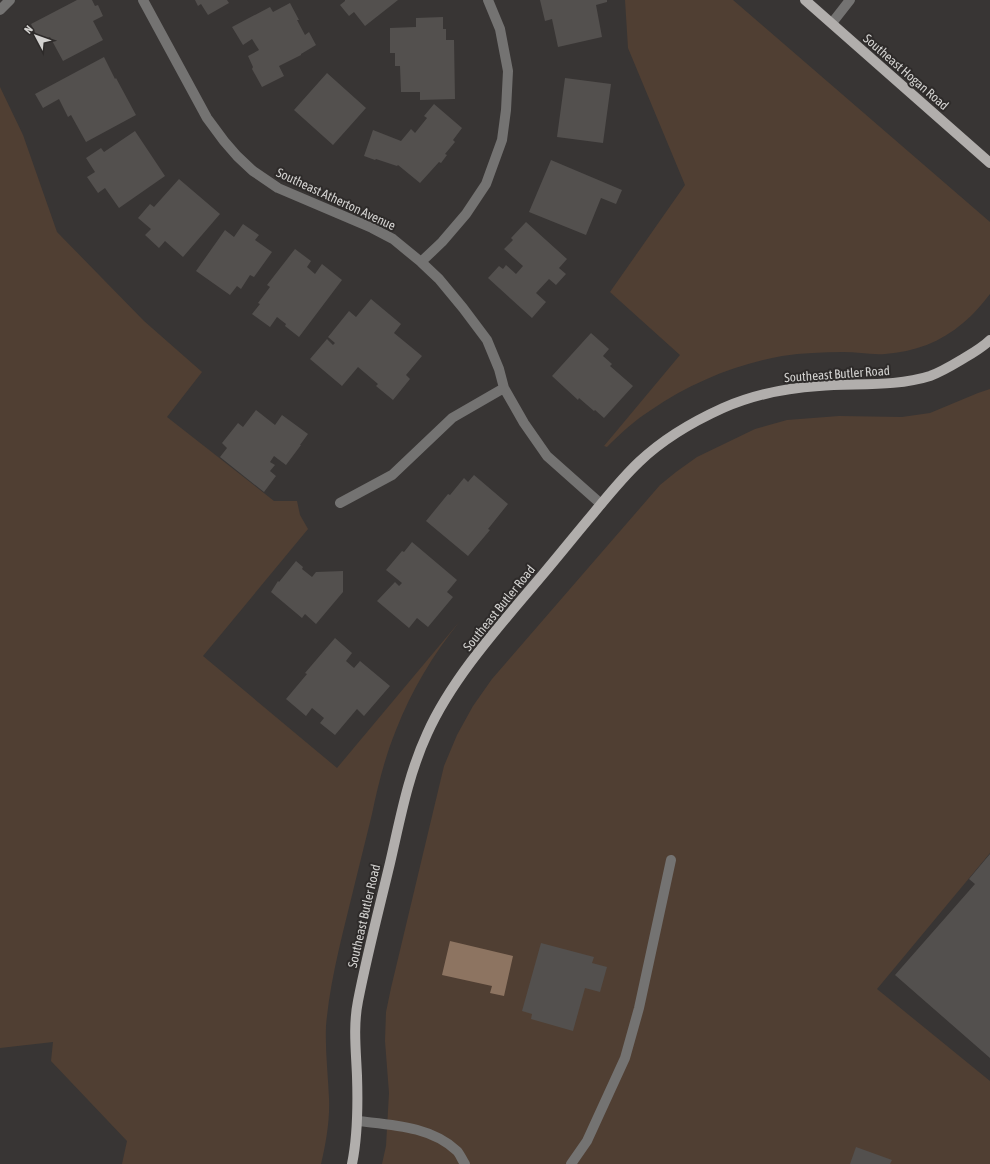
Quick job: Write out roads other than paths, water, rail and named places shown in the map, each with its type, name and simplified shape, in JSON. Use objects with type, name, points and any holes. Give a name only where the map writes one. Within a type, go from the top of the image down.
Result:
[{"type":"main road","name":"Southeast Hogan Road","points":[[805,0],[990,163]]},
{"type":"main road","name":"Southeast Butler Road","points":[[352,1164],[358,1121],[355,1036],[357,1004],[404,804],[415,764],[428,732],[442,706],[462,675],[601,504],[640,461],[662,443],[684,428],[704,417],[749,398],[792,388],[901,382],[929,376],[948,368],[967,357],[984,346],[990,340]]},
{"type":"street","points":[[0,10],[10,0]]},
{"type":"street","name":"Southeast Atherton Avenue","points":[[143,0],[207,118],[237,156],[253,171],[278,188],[372,228],[393,239],[421,262],[444,285],[487,340],[499,368],[504,388],[524,424],[547,456],[601,504]]},
{"type":"street","points":[[421,262],[442,242],[466,214],[486,184],[502,140],[506,110],[508,71],[500,29],[488,0]]},
{"type":"street","points":[[832,23],[850,0]]},
{"type":"street","points":[[340,502],[392,475],[452,418],[504,388]]},
{"type":"street","points":[[571,1164],[587,1141],[625,1058],[639,1008],[671,860]]},
{"type":"street","points":[[358,1121],[419,1130],[443,1140],[458,1152],[465,1164]]}]
